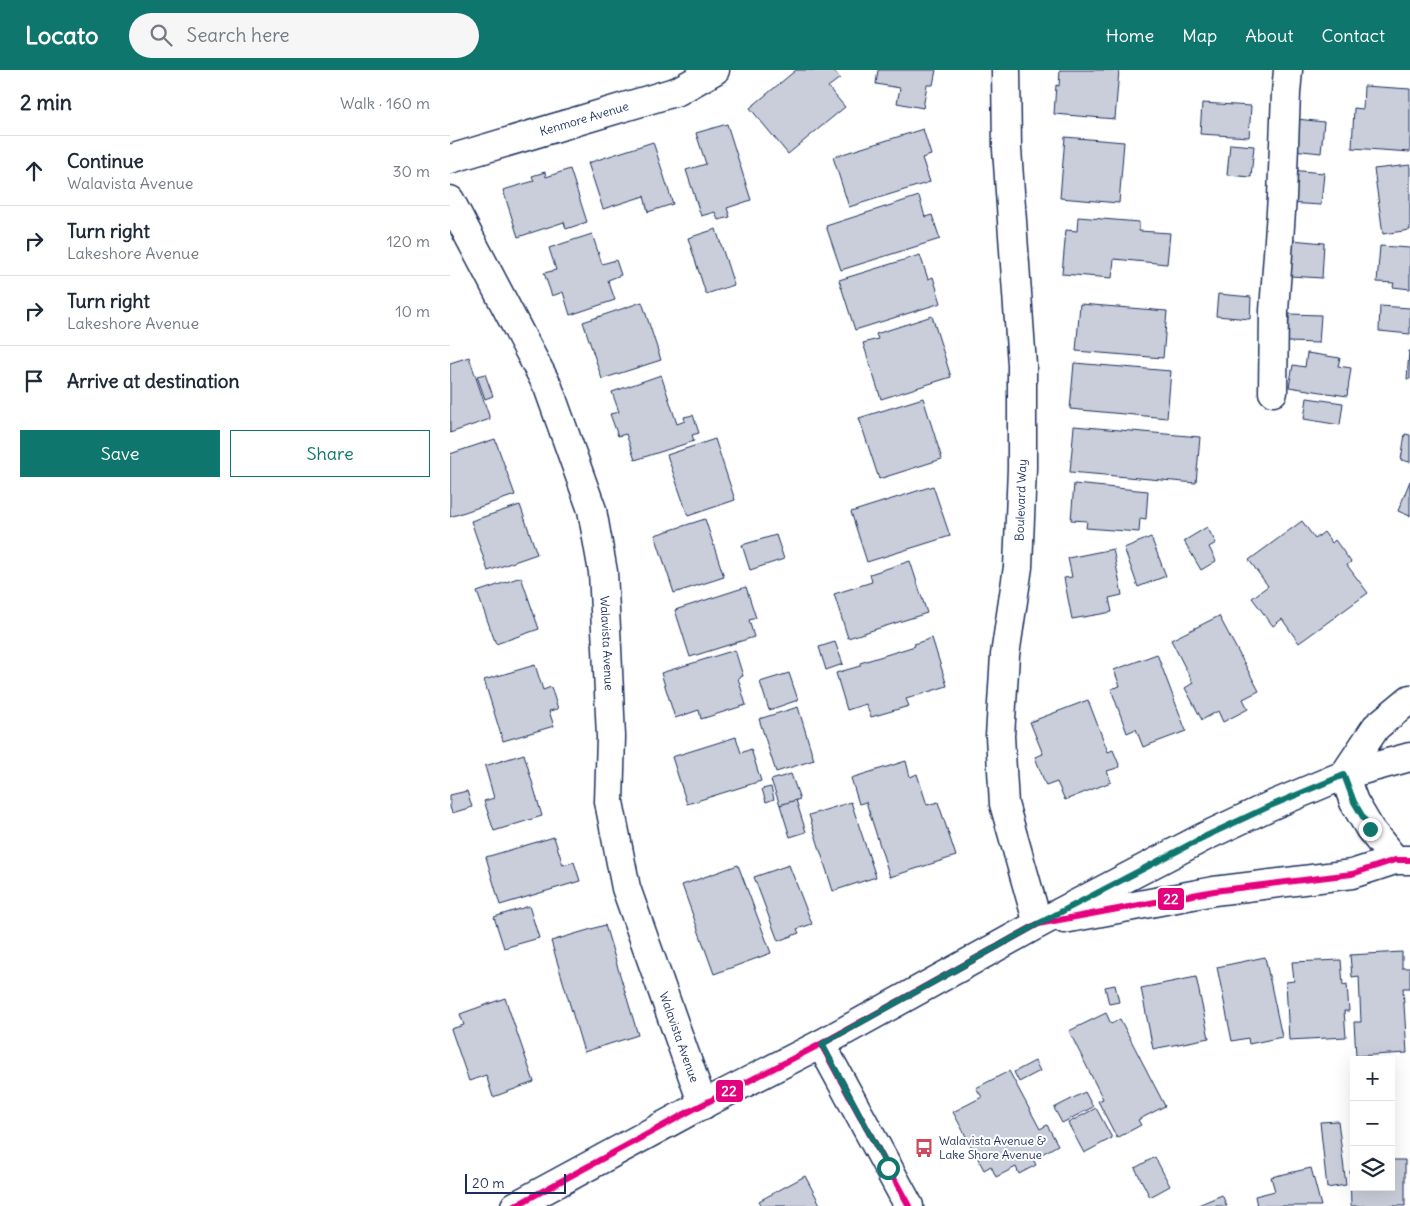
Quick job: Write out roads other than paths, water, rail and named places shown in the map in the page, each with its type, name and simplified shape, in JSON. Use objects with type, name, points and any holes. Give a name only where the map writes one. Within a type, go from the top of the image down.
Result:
[{"type":"street","name":"Kenmore Avenue","points":[[450,159],[678,90],[716,70]]},
{"type":"street","name":"Boulevard Way","points":[[1006,70],[1007,148],[1022,365],[1022,468],[1018,567],[1005,655],[1000,736],[1004,804],[1038,924]]},
{"type":"street","points":[[1273,392],[1274,311],[1288,70]]},
{"type":"street","name":"Walavista Avenue","points":[[450,200],[548,387],[592,510],[603,572],[608,648],[611,737],[609,802],[626,888],[703,1105]]},
{"type":"street","points":[[1344,775],[1376,726],[1410,699]]},
{"type":"street","points":[[515,1206],[703,1105],[822,1044],[1038,924],[1204,837],[1270,806],[1344,775],[1410,757]]},
{"type":"street","points":[[1344,775],[1354,802],[1370,829],[1402,860]]},
{"type":"street","points":[[1038,924],[1214,891],[1352,874],[1402,860]]},
{"type":"street","points":[[822,1044],[909,1206]]},
{"type":"place","name":"Walavista Avenue & Lake Shore Avenue","points":[[924,1148]]}]
